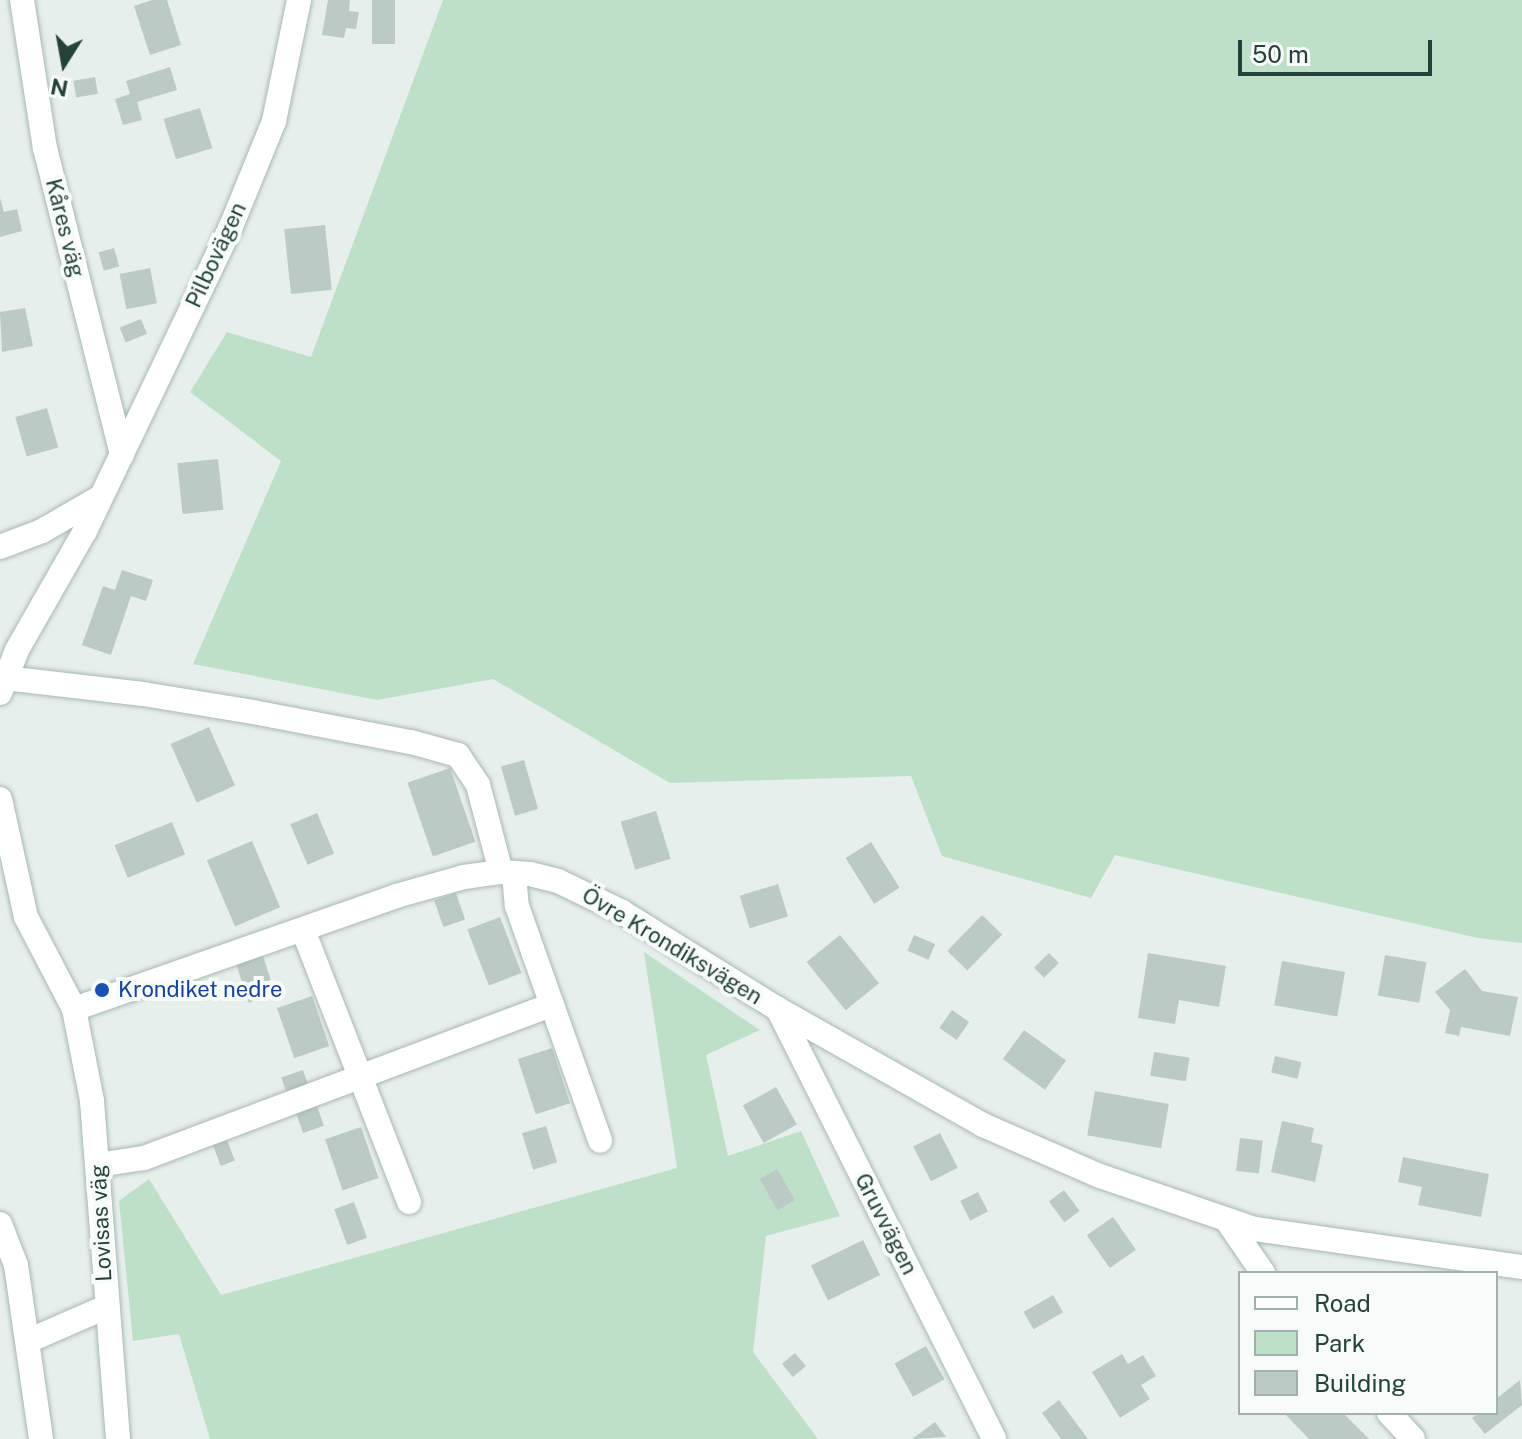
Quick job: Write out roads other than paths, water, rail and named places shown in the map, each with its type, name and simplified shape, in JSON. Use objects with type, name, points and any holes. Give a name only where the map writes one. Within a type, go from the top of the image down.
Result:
[{"type":"street","name":"Kåres väg","points":[[22,0],[45,148],[122,454]]},
{"type":"street","name":"Pilbovägen","points":[[2,685],[122,454],[263,153],[281,94],[299,0]]},
{"type":"street","points":[[0,547],[42,531],[99,498]]},
{"type":"street","points":[[2,685],[143,694],[411,742],[458,755],[478,785],[600,1141]]},
{"type":"street","points":[[0,799],[26,917],[74,1009]]},
{"type":"street","name":"Övre Krondiksvägen","points":[[74,1009],[432,885],[508,873],[558,881],[587,893],[683,947],[778,1009],[983,1125],[1100,1176],[1228,1222],[1302,1237],[1522,1267]]},
{"type":"street","points":[[303,930],[409,1202]]},
{"type":"street","points":[[98,1165],[144,1158],[552,1005]]},
{"type":"street","name":"Lovisas väg","points":[[74,1009],[92,1101],[118,1439]]},
{"type":"street","name":"Gruvvägen","points":[[778,1009],[994,1439]]},
{"type":"street","points":[[1228,1222],[1262,1271]]},
{"type":"street","points":[[0,1224],[16,1265],[41,1439]]},
{"type":"street","points":[[28,1341],[106,1307]]},
{"type":"street","points":[[1391,1415],[1413,1439]]},
{"type":"place","name":"Krondiket nedre","points":[[102,990]]}]
